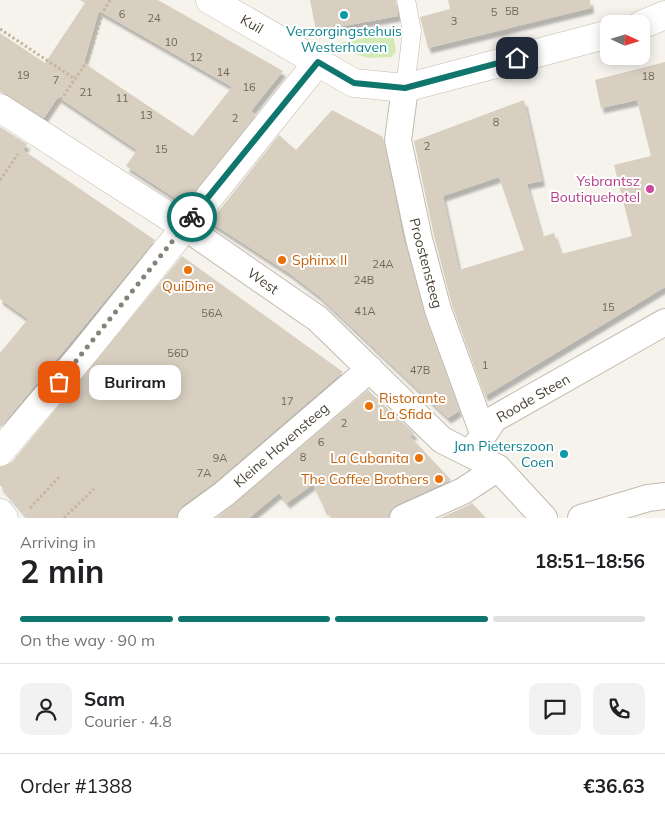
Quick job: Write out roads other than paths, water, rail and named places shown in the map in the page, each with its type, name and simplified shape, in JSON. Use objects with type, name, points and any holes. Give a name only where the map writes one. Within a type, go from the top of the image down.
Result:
[{"type":"street","name":"Kuil","points":[[210,0],[354,83],[405,88]]},
{"type":"street","points":[[650,21],[665,15]]},
{"type":"street","points":[[405,88],[600,36]]},
{"type":"street","points":[[0,452],[83,354],[318,62]]},
{"type":"street","name":"Proostensteeg","points":[[405,88],[398,140],[419,239],[477,443]]},
{"type":"street","name":"West","points":[[0,108],[185,227],[318,319],[442,440],[477,443]]},
{"type":"street","name":"Roode Steen","points":[[477,443],[494,419],[665,322]]},
{"type":"street","name":"Kleine Havensteeg","points":[[190,518],[224,494],[370,369]]},
{"type":"street","points":[[477,443],[544,518]]},
{"type":"street","points":[[403,518],[463,491],[498,468]]},
{"type":"street","points":[[581,518],[648,498],[665,496]]},
{"type":"street","points":[[0,513],[4,518]]},
{"type":"lane","points":[[405,88],[412,31],[406,0]]},
{"type":"place","name":"Verzorgingstehuis Westerhaven","points":[[344,15]]},
{"type":"place","name":"Ysbrantsz Boutiquehotel","points":[[650,189]]},
{"type":"place","name":"Sphinx II","points":[[282,260]]},
{"type":"place","name":"QuiDine","points":[[188,270]]},
{"type":"place","name":"Buriram","points":[[59,382]]},
{"type":"place","name":"Ristorante La Sfida","points":[[369,406]]},
{"type":"place","name":"Jan Pieterszoon Coen","points":[[564,454]]},
{"type":"place","name":"La Cubanita","points":[[419,458]]},
{"type":"place","name":"The Coffee Brothers","points":[[439,479]]}]
